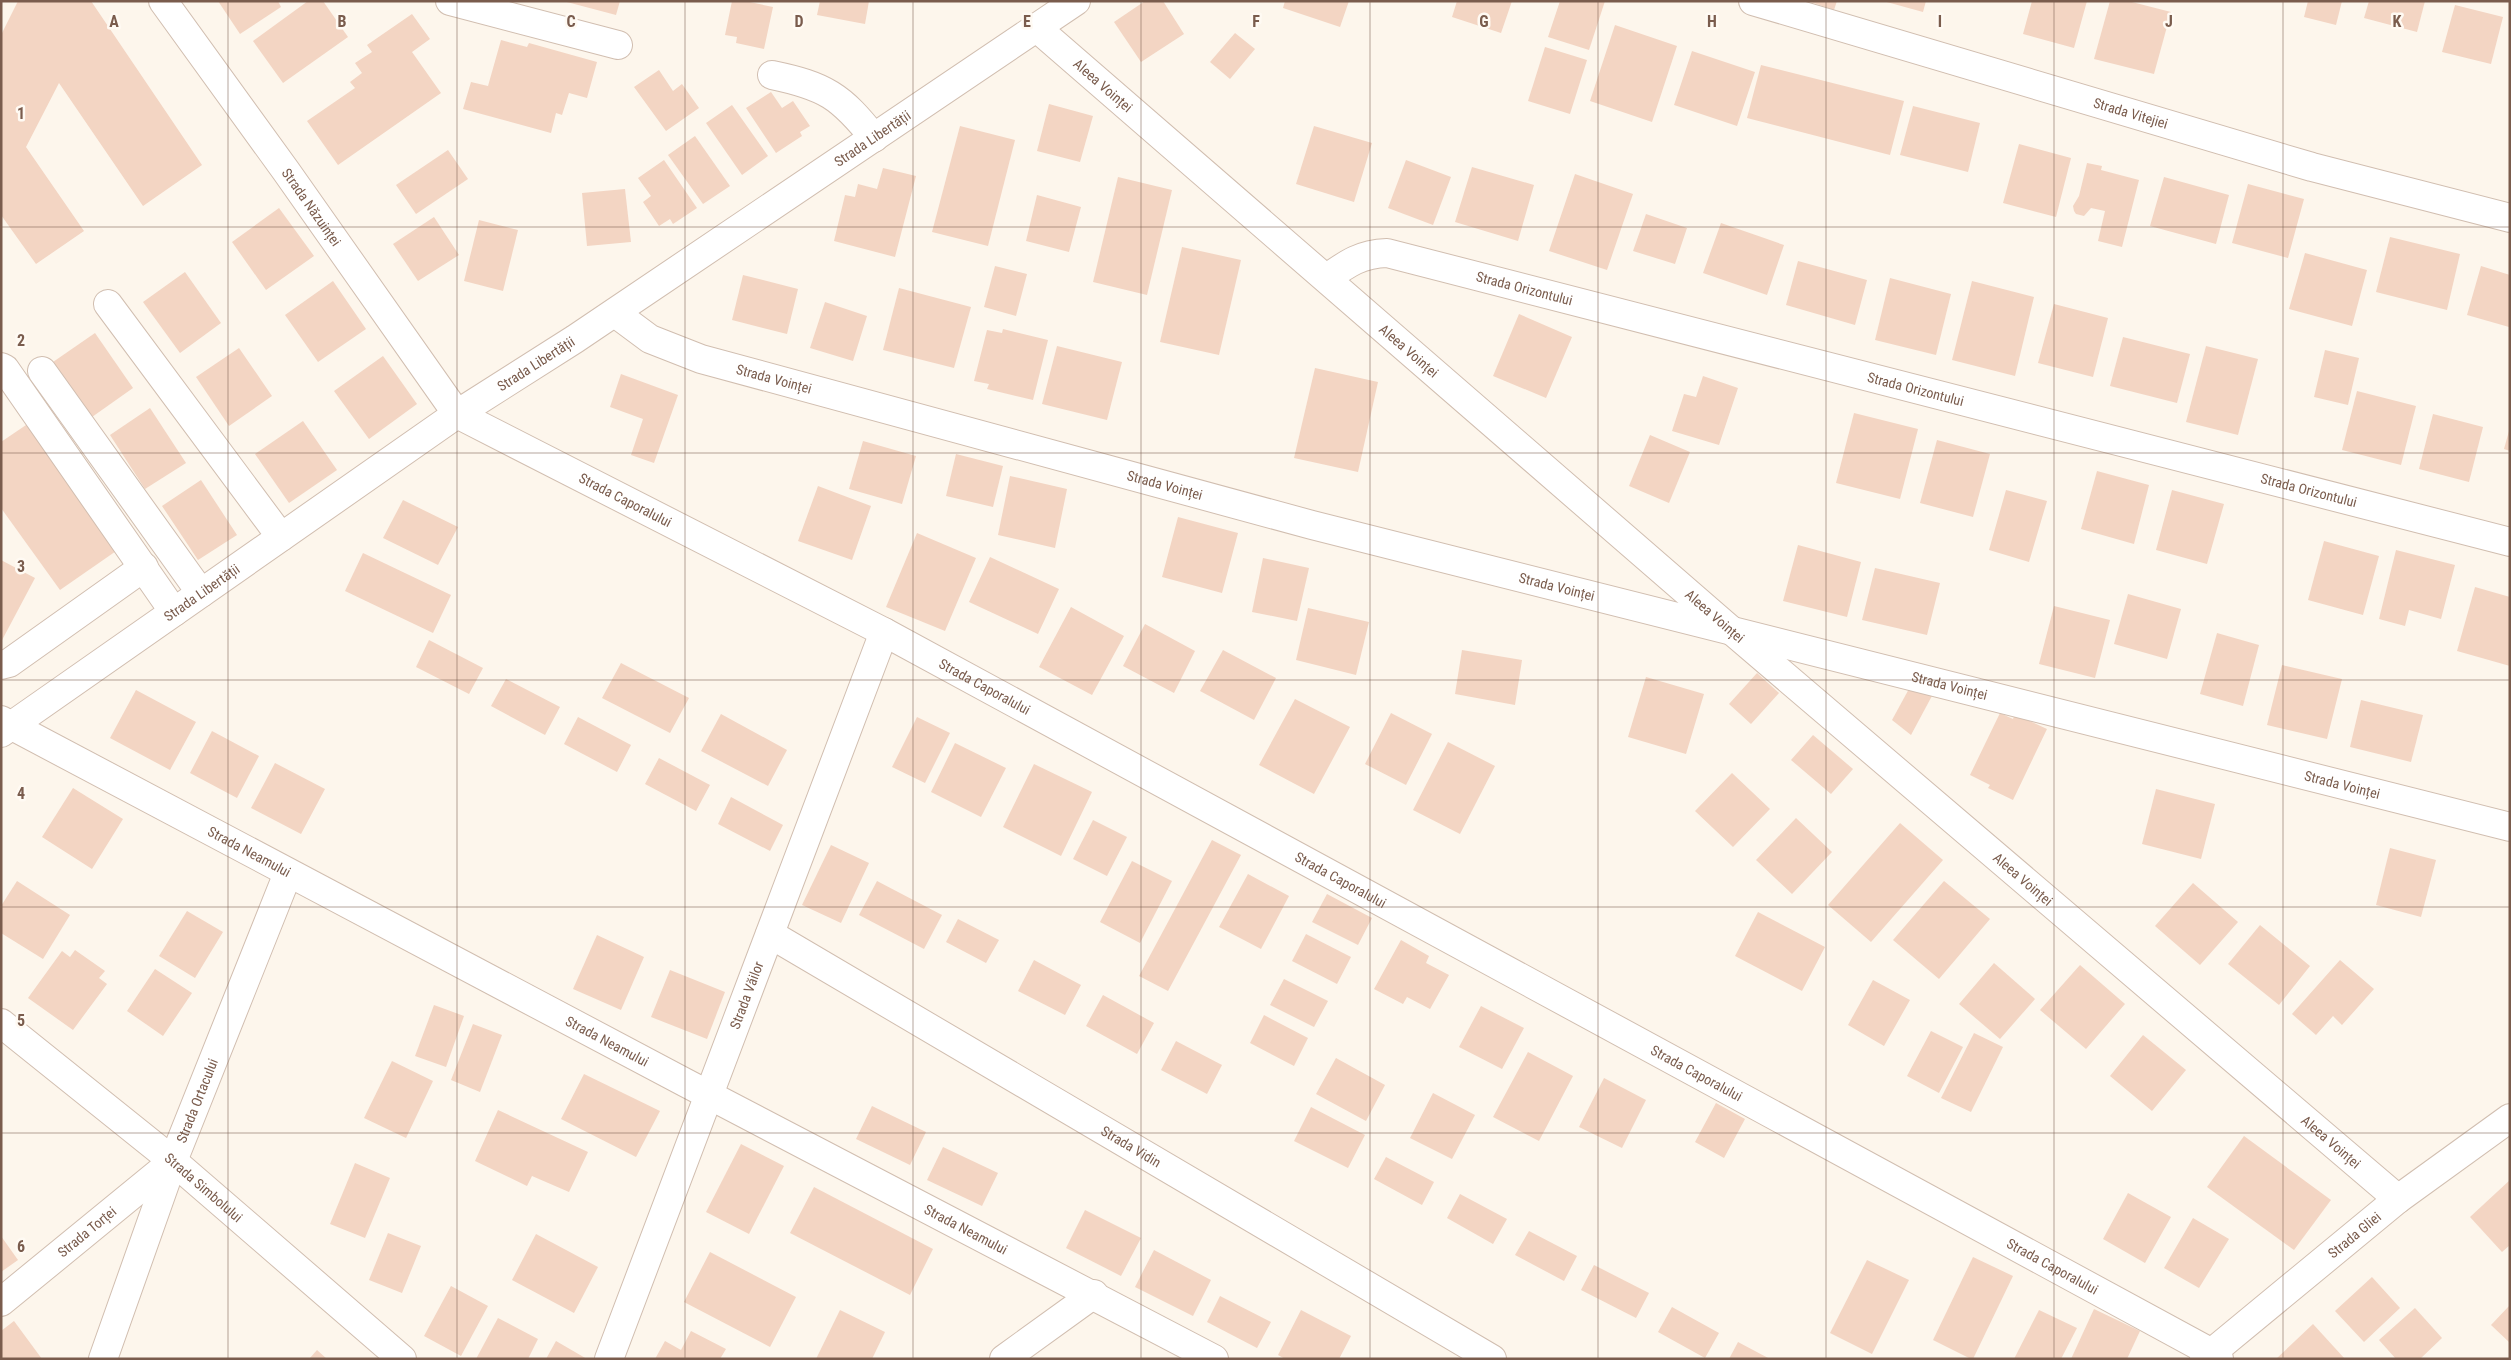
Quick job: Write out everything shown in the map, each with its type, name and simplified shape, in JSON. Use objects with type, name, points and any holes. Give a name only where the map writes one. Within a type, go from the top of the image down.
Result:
[{"type":"street","name":"Strada Năzuinței","points":[[163,1],[457,414]]},
{"type":"street","points":[[450,1],[618,45]]},
{"type":"street","name":"Strada Libertății","points":[[5,726],[174,612],[457,414],[615,313],[1076,1]]},
{"type":"street","name":"Strada Vitejiei","points":[[1753,1],[2312,167],[2510,218]]},
{"type":"street","name":"Aleea Voinței","points":[[1038,28],[1732,632],[2398,1199]]},
{"type":"street","points":[[772,75],[802,81],[840,99],[854,112],[874,138]]},
{"type":"street","name":"Strada Orizontului","points":[[1327,278],[1352,261],[1370,253],[1387,253],[2510,542]]},
{"type":"street","points":[[108,304],[281,537]]},
{"type":"street","name":"Strada Voinței","points":[[615,313],[650,339],[701,359],[1312,525],[2510,827]]},
{"type":"street","points":[[1,367],[5,369],[174,612]]},
{"type":"street","points":[[42,371],[201,593]]},
{"type":"street","name":"Strada Caporalului","points":[[457,414],[884,632],[2211,1357]]},
{"type":"street","points":[[1,665],[9,663],[144,567]]},
{"type":"street","name":"Strada Văilor","points":[[609,1359],[884,632]]},
{"type":"street","name":"Strada Neamului","points":[[5,726],[1094,1294],[1214,1359]]},
{"type":"street","name":"Strada Ortacului","points":[[103,1359],[173,1161],[288,873]]},
{"type":"street","name":"Strada Vidin","points":[[770,934],[1492,1359]]},
{"type":"street","name":"Strada Simbolului","points":[[3,1027],[173,1161],[402,1359]]},
{"type":"street","name":"Strada Gliei","points":[[2211,1357],[2398,1199],[2505,1128]]},
{"type":"street","name":"Strada Torței","points":[[1,1302],[173,1161]]},
{"type":"street","points":[[1004,1359],[1094,1294]]},
{"type":"building","points":[[18,1],[91,1],[202,165],[143,206],[59,83],[26,147],[84,231],[36,264],[1,215],[1,35]]},
{"type":"building","points":[[218,1],[278,1],[281,7],[240,34]]},
{"type":"building","points":[[308,1],[323,1],[348,37],[283,83],[253,41]]},
{"type":"building","points":[[563,1],[620,1],[616,15]]},
{"type":"building","points":[[732,1],[745,1],[773,7],[764,49],[736,43],[737,37],[725,35]]},
{"type":"building","points":[[820,1],[869,1],[865,24],[817,15]]},
{"type":"building","points":[[1145,1],[1163,1],[1184,34],[1141,62],[1114,22]]},
{"type":"building","points":[[1285,1],[1349,1],[1340,27],[1283,8]]},
{"type":"building","points":[[1457,1],[1512,1],[1501,33],[1452,17]]},
{"type":"building","points":[[1560,1],[1605,1],[1589,50],[1548,37]]},
{"type":"building","points":[[1808,1],[1837,1],[1834,10]]},
{"type":"building","points":[[1883,1],[1926,1],[1923,12]]},
{"type":"building","points":[[2032,1],[2087,1],[2074,48],[2023,34]]},
{"type":"building","points":[[2110,1],[2128,1],[2171,12],[2154,74],[2094,59]]},
{"type":"building","points":[[2308,1],[2342,1],[2336,25],[2304,17]]},
{"type":"building","points":[[2369,1],[2425,1],[2417,32],[2364,18]]},
{"type":"building","points":[[2455,5],[2503,17],[2491,64],[2442,52]]},
{"type":"building","points":[[412,14],[430,39],[412,52],[441,93],[338,165],[307,121],[355,88],[350,82],[362,73],[355,63],[372,52],[367,45]]},
{"type":"building","points":[[1615,25],[1677,46],[1652,122],[1590,101]]},
{"type":"building","points":[[1235,33],[1255,49],[1230,79],[1210,62]]},
{"type":"building","points":[[501,40],[527,47],[529,43],[597,62],[587,98],[569,93],[562,115],[556,113],[551,133],[463,109],[471,82],[488,86]]},
{"type":"building","points":[[1545,47],[1587,60],[1570,114],[1528,101]]},
{"type":"building","points":[[1692,51],[1755,72],[1737,126],[1674,105]]},
{"type":"building","points":[[1761,65],[1904,101],[1890,155],[1747,118]]},
{"type":"building","points":[[659,70],[673,91],[682,84],[699,108],[666,131],[634,87]]},
{"type":"building","points":[[771,92],[782,108],[793,101],[810,126],[800,132],[802,136],[776,153],[746,108]]},
{"type":"building","points":[[1049,104],[1093,116],[1080,162],[1037,151]]},
{"type":"building","points":[[732,105],[768,156],[742,175],[706,123]]},
{"type":"building","points":[[1913,106],[1980,123],[1968,172],[1900,155]]},
{"type":"building","points":[[960,126],[1015,140],[988,246],[932,232]]},
{"type":"building","points":[[1314,126],[1372,143],[1354,202],[1296,184]]},
{"type":"building","points":[[695,136],[730,186],[703,204],[668,155]]},
{"type":"building","points":[[2019,144],[2071,158],[2056,217],[2003,203]]},
{"type":"building","points":[[448,150],[468,179],[416,214],[396,185]]},
{"type":"building","points":[[664,160],[697,208],[673,224],[670,219],[659,226],[643,202],[651,196],[638,178]]},
{"type":"building","points":[[1406,160],[1451,177],[1433,225],[1388,208]]},
{"type":"building","points":[[2087,163],[2102,166],[2101,170],[2139,180],[2122,247],[2098,241],[2105,211],[2091,208],[2084,216],[2076,214],[2074,211],[2073,206],[2079,196]]},
{"type":"building","points":[[1472,167],[1534,185],[1518,241],[1455,222]]},
{"type":"building","points":[[883,168],[916,176],[895,257],[834,241],[845,195],[855,197],[858,184],[877,189]]},
{"type":"building","points":[[1575,174],[1633,194],[1607,270],[1549,251]]},
{"type":"building","points":[[1118,177],[1172,190],[1147,295],[1093,282]]},
{"type":"building","points":[[2164,177],[2229,195],[2216,244],[2150,226]]},
{"type":"building","points":[[2248,184],[2304,199],[2288,258],[2232,243]]},
{"type":"building","points":[[625,189],[631,242],[587,246],[582,193]]},
{"type":"building","points":[[1037,195],[1081,207],[1069,252],[1026,241]]},
{"type":"building","points":[[279,208],[314,256],[266,290],[232,242]]},
{"type":"building","points":[[1646,214],[1687,228],[1675,264],[1633,251]]},
{"type":"building","points":[[434,217],[459,255],[418,281],[393,244]]},
{"type":"building","points":[[479,220],[518,230],[503,291],[464,281]]},
{"type":"building","points":[[1721,223],[1784,245],[1767,295],[1703,273]]},
{"type":"building","points":[[2390,237],[2460,254],[2447,310],[2376,292]]},
{"type":"building","points":[[1182,247],[1241,260],[1219,355],[1160,342]]},
{"type":"building","points":[[2305,253],[2367,270],[2352,326],[2289,309]]},
{"type":"building","points":[[1798,261],[1867,280],[1855,325],[1786,305]]},
{"type":"building","points":[[995,266],[1027,274],[1016,316],[984,307]]},
{"type":"building","points":[[2481,266],[2510,275],[2509,327],[2467,315]]},
{"type":"building","points":[[185,272],[221,323],[180,353],[143,302]]},
{"type":"building","points":[[743,275],[798,289],[787,334],[732,320]]},
{"type":"building","points":[[1890,278],[1951,294],[1936,355],[1875,340]]},
{"type":"building","points":[[333,281],[366,329],[318,362],[285,315]]},
{"type":"building","points":[[1972,281],[2034,297],[2015,376],[1952,360]]},
{"type":"building","points":[[899,288],[971,307],[954,368],[883,350]]},
{"type":"building","points":[[825,302],[867,316],[853,361],[810,348]]},
{"type":"building","points":[[2054,304],[2108,318],[2093,377],[2038,363]]},
{"type":"building","points":[[1519,314],[1572,337],[1546,398],[1493,376]]},
{"type":"building","points":[[1003,329],[1048,340],[1033,400],[987,389],[989,384],[974,381],[987,330],[1002,333]]},
{"type":"building","points":[[95,333],[133,388],[92,417],[53,362]]},
{"type":"building","points":[[2123,337],[2190,354],[2177,403],[2110,386]]},
{"type":"building","points":[[1057,346],[1122,362],[1107,420],[1042,404]]},
{"type":"building","points":[[2206,346],[2258,359],[2238,435],[2186,422]]},
{"type":"building","points":[[239,348],[272,396],[229,426],[196,377]]},
{"type":"building","points":[[2325,350],[2359,358],[2348,405],[2314,397]]},
{"type":"building","points":[[383,356],[417,404],[369,439],[334,391]]},
{"type":"building","points":[[1315,368],[1378,382],[1358,472],[1294,458]]},
{"type":"building","points":[[621,374],[678,395],[654,463],[631,455],[643,419],[610,407]]},
{"type":"building","points":[[1703,376],[1738,388],[1719,445],[1672,431],[1684,394],[1696,397]]},
{"type":"building","points":[[2357,391],[2416,406],[2401,465],[2342,450]]},
{"type":"building","points":[[150,408],[186,463],[145,489],[110,435]]},
{"type":"building","points":[[1854,413],[1918,429],[1900,499],[1836,483]]},
{"type":"building","points":[[2433,414],[2483,427],[2469,482],[2419,469]]},
{"type":"building","points":[[303,421],[337,470],[289,503],[255,454]]},
{"type":"building","points":[[29,423],[119,549],[60,590],[1,508],[1,442]]},
{"type":"building","points":[[2510,431],[2510,451],[2504,449]]},
{"type":"building","points":[[1650,435],[1690,452],[1669,503],[1629,486]]},
{"type":"building","points":[[1937,440],[1990,454],[1973,517],[1920,503]]},
{"type":"building","points":[[863,441],[916,456],[902,504],[849,489]]},
{"type":"building","points":[[956,454],[1003,466],[993,507],[946,496]]},
{"type":"building","points":[[2097,471],[2149,485],[2134,544],[2081,529]]},
{"type":"building","points":[[1010,476],[1067,489],[1055,548],[998,535]]},
{"type":"building","points":[[201,480],[237,535],[198,560],[162,506]]},
{"type":"building","points":[[818,486],[871,506],[852,560],[798,541]]},
{"type":"building","points":[[2006,490],[2047,501],[2029,562],[1989,550]]},
{"type":"building","points":[[2172,490],[2224,504],[2207,564],[2156,550]]},
{"type":"building","points":[[403,500],[458,527],[438,565],[383,538]]},
{"type":"building","points":[[1178,517],[1238,533],[1222,593],[1162,577]]},
{"type":"building","points":[[917,533],[976,558],[945,631],[886,607]]},
{"type":"building","points":[[2324,541],[2379,556],[2363,615],[2308,600]]},
{"type":"building","points":[[1798,545],[1861,562],[1847,617],[1783,601]]},
{"type":"building","points":[[2396,550],[2455,565],[2441,619],[2409,610],[2405,626],[2379,619]]},
{"type":"building","points":[[363,553],[451,595],[433,633],[345,591]]},
{"type":"building","points":[[990,557],[1059,589],[1038,634],[969,602]]},
{"type":"building","points":[[1263,558],[1309,568],[1297,621],[1252,612]]},
{"type":"building","points":[[1,560],[35,578],[1,642]]},
{"type":"building","points":[[1875,568],[1940,583],[1927,635],[1862,620]]},
{"type":"building","points":[[2475,587],[2510,597],[2510,666],[2457,651]]},
{"type":"building","points":[[2128,594],[2181,609],[2167,659],[2114,644]]},
{"type":"building","points":[[2054,606],[2110,620],[2095,678],[2039,664]]},
{"type":"building","points":[[1071,607],[1124,636],[1092,695],[1039,667]]},
{"type":"building","points":[[1308,608],[1369,622],[1356,675],[1296,660]]},
{"type":"building","points":[[1145,624],[1195,651],[1174,693],[1123,666]]},
{"type":"building","points":[[2217,633],[2259,645],[2243,706],[2200,694]]},
{"type":"building","points":[[429,640],[483,668],[469,694],[416,667]]},
{"type":"building","points":[[1223,650],[1276,678],[1254,720],[1200,691]]},
{"type":"building","points":[[1462,650],[1522,660],[1515,705],[1455,694]]},
{"type":"building","points":[[621,663],[689,698],[670,733],[602,698]]},
{"type":"building","points":[[2282,665],[2342,679],[2327,739],[2267,725]]},
{"type":"building","points":[[1757,673],[1779,693],[1751,724],[1729,704]]},
{"type":"building","points":[[1646,677],[1704,694],[1686,754],[1628,737]]},
{"type":"building","points":[[506,679],[560,707],[545,735],[491,706]]},
{"type":"building","points":[[1910,687],[1933,694],[1911,735],[1892,720]]},
{"type":"building","points":[[136,690],[196,722],[170,770],[110,738]]},
{"type":"building","points":[[1295,699],[1350,727],[1314,794],[1259,765]]},
{"type":"building","points":[[2361,700],[2423,715],[2411,762],[2350,747]]},
{"type":"building","points":[[1391,713],[1432,734],[1406,785],[1365,764]]},
{"type":"building","points":[[2000,713],[2013,719],[2015,714],[2047,729],[2013,800],[1988,788],[1990,785],[1970,775]]},
{"type":"building","points":[[721,714],[787,750],[768,786],[701,751]]},
{"type":"building","points":[[578,717],[631,745],[617,772],[564,744]]},
{"type":"building","points":[[917,717],[950,733],[925,783],[892,767]]},
{"type":"building","points":[[212,731],[259,756],[237,798],[190,773]]},
{"type":"building","points":[[1813,735],[1853,769],[1831,794],[1791,760]]},
{"type":"building","points":[[1448,742],[1495,766],[1460,834],[1413,810]]},
{"type":"building","points":[[955,743],[1006,768],[981,817],[931,792]]},
{"type":"building","points":[[659,758],[710,785],[696,811],[645,784]]},
{"type":"building","points":[[275,763],[325,789],[301,834],[251,808]]},
{"type":"building","points":[[1034,764],[1092,792],[1061,856],[1003,827]]},
{"type":"building","points":[[1732,773],[1770,809],[1733,847],[1695,811]]},
{"type":"building","points":[[73,788],[123,819],[92,869],[42,837]]},
{"type":"building","points":[[2156,789],[2215,804],[2201,859],[2142,844]]},
{"type":"building","points":[[731,797],[783,825],[770,851],[718,824]]},
{"type":"building","points":[[1796,818],[1832,852],[1792,894],[1756,860]]},
{"type":"building","points":[[1093,820],[1127,837],[1107,876],[1073,859]]},
{"type":"building","points":[[1900,823],[1943,860],[1871,942],[1828,905]]},
{"type":"building","points":[[1212,840],[1241,855],[1168,991],[1139,976]]},
{"type":"building","points":[[831,845],[869,863],[841,923],[802,905]]},
{"type":"building","points":[[2390,848],[2436,860],[2421,917],[2376,905]]},
{"type":"building","points":[[1132,861],[1172,881],[1140,943],[1100,922]]},
{"type":"building","points":[[1248,874],[1289,896],[1261,949],[1219,927]]},
{"type":"building","points":[[17,881],[70,915],[43,959],[1,933],[1,906]]},
{"type":"building","points":[[877,881],[942,915],[924,949],[859,915]]},
{"type":"building","points":[[1944,881],[1990,919],[1939,979],[1893,940]]},
{"type":"building","points":[[2193,883],[2238,922],[2200,965],[2155,926]]},
{"type":"building","points":[[1327,894],[1372,918],[1358,945],[1312,922]]},
{"type":"building","points":[[187,911],[223,932],[195,978],[159,956]]},
{"type":"building","points":[[1758,912],[1825,947],[1802,991],[1735,956]]},
{"type":"building","points":[[958,919],[999,940],[986,963],[946,942]]},
{"type":"building","points":[[2260,925],[2310,966],[2279,1005],[2228,964]]},
{"type":"building","points":[[1306,934],[1351,957],[1337,984],[1292,961]]},
{"type":"building","points":[[597,935],[644,957],[621,1010],[573,989]]},
{"type":"building","points":[[1401,940],[1429,956],[1426,963],[1449,975],[1430,1009],[1407,997],[1403,1004],[1374,989]]},
{"type":"building","points":[[75,950],[105,971],[99,978],[107,984],[73,1030],[28,998],[62,951],[70,957]]},
{"type":"building","points":[[1034,960],[1081,985],[1065,1015],[1018,991]]},
{"type":"building","points":[[2340,960],[2374,989],[2342,1025],[2333,1016],[2316,1035],[2292,1014]]},
{"type":"building","points":[[1994,963],[2035,999],[2000,1039],[1959,1004]]},
{"type":"building","points":[[2080,965],[2125,1004],[2086,1049],[2040,1010]]},
{"type":"building","points":[[155,969],[192,993],[163,1036],[127,1011]]},
{"type":"building","points":[[670,970],[725,992],[707,1039],[651,1017]]},
{"type":"building","points":[[1284,979],[1328,1001],[1314,1027],[1270,1005]]},
{"type":"building","points":[[1873,980],[1910,1000],[1884,1046],[1848,1025]]},
{"type":"building","points":[[1103,995],[1154,1023],[1137,1054],[1086,1026]]},
{"type":"building","points":[[434,1005],[464,1016],[446,1067],[415,1056]]},
{"type":"building","points":[[1481,1006],[1524,1028],[1502,1069],[1459,1047]]},
{"type":"building","points":[[1264,1015],[1308,1038],[1294,1066],[1250,1043]]},
{"type":"building","points":[[473,1024],[502,1035],[480,1092],[451,1080]]},
{"type":"building","points":[[1931,1031],[1963,1047],[1939,1093],[1907,1076]]},
{"type":"building","points":[[1974,1033],[2003,1047],[1971,1112],[1941,1098]]},
{"type":"building","points":[[2143,1035],[2186,1070],[2152,1111],[2110,1076]]},
{"type":"building","points":[[1176,1041],[1222,1065],[1207,1094],[1161,1070]]},
{"type":"building","points":[[1528,1052],[1573,1076],[1539,1141],[1493,1117]]},
{"type":"building","points":[[1336,1058],[1385,1085],[1366,1121],[1316,1094]]},
{"type":"building","points":[[392,1061],[433,1081],[406,1138],[364,1118]]},
{"type":"building","points":[[584,1074],[660,1111],[636,1157],[561,1119]]},
{"type":"building","points":[[1604,1078],[1646,1100],[1622,1148],[1579,1127]]},
{"type":"building","points":[[1433,1093],[1475,1115],[1452,1159],[1410,1138]]},
{"type":"building","points":[[1716,1103],[1745,1119],[1724,1158],[1695,1142]]},
{"type":"building","points":[[872,1106],[926,1132],[910,1165],[856,1139]]},
{"type":"building","points":[[1311,1107],[1365,1135],[1348,1168],[1294,1141]]},
{"type":"building","points":[[498,1110],[588,1152],[569,1192],[532,1176],[527,1186],[475,1161]]},
{"type":"building","points":[[2244,1136],[2331,1200],[2294,1250],[2207,1187]]},
{"type":"building","points":[[741,1144],[784,1166],[749,1234],[706,1212]]},
{"type":"building","points":[[943,1147],[998,1173],[982,1206],[927,1180]]},
{"type":"building","points":[[1386,1157],[1434,1182],[1422,1205],[1374,1179]]},
{"type":"building","points":[[355,1163],[390,1178],[365,1238],[330,1224]]},
{"type":"building","points":[[2510,1180],[2510,1245],[2502,1252],[2470,1217]]},
{"type":"building","points":[[814,1187],[933,1249],[910,1295],[790,1233]]},
{"type":"building","points":[[2128,1193],[2171,1217],[2145,1263],[2103,1239]]},
{"type":"building","points":[[1460,1194],[1507,1219],[1493,1244],[1447,1218]]},
{"type":"building","points":[[1085,1210],[1141,1238],[1121,1276],[1066,1248]]},
{"type":"building","points":[[2193,1218],[2229,1239],[2199,1288],[2164,1268]]},
{"type":"building","points":[[1529,1231],[1577,1256],[1564,1281],[1515,1255]]},
{"type":"building","points":[[388,1233],[421,1246],[402,1293],[369,1280]]},
{"type":"building","points":[[536,1234],[598,1267],[574,1313],[512,1280]]},
{"type":"building","points":[[1,1236],[18,1260],[1,1272]]},
{"type":"building","points":[[1154,1250],[1211,1280],[1193,1316],[1135,1287]]},
{"type":"building","points":[[710,1252],[796,1297],[770,1347],[684,1302]]},
{"type":"building","points":[[1973,1257],[2013,1276],[1973,1359],[1971,1359],[1933,1340]]},
{"type":"building","points":[[1867,1260],[1909,1280],[1872,1354],[1830,1333]]},
{"type":"building","points":[[1594,1265],[1649,1293],[1636,1318],[1581,1290]]},
{"type":"building","points":[[2372,1277],[2400,1308],[2364,1342],[2335,1311]]},
{"type":"building","points":[[451,1286],[488,1306],[461,1356],[424,1336]]},
{"type":"building","points":[[1220,1296],[1271,1322],[1257,1348],[1207,1322]]},
{"type":"building","points":[[2510,1305],[2510,1343],[2491,1325]]},
{"type":"building","points":[[1672,1307],[1719,1333],[1705,1358],[1658,1332]]},
{"type":"building","points":[[2415,1308],[2442,1338],[2420,1359],[2396,1359],[2379,1340]]},
{"type":"building","points":[[2094,1309],[2140,1331],[2127,1359],[2071,1359]]},
{"type":"building","points":[[840,1310],[885,1332],[872,1359],[816,1359]]},
{"type":"building","points":[[1301,1310],[1351,1336],[1339,1359],[1285,1359],[1278,1355]]},
{"type":"building","points":[[2039,1310],[2077,1328],[2061,1359],[2014,1359]]},
{"type":"building","points":[[498,1318],[538,1339],[528,1359],[476,1359]]},
{"type":"building","points":[[14,1321],[42,1359],[1,1359],[1,1331]]},
{"type":"building","points":[[2313,1324],[2345,1359],[2276,1359]]},
{"type":"building","points":[[691,1331],[726,1349],[720,1359],[655,1359],[665,1341],[681,1350]]},
{"type":"building","points":[[556,1341],[587,1359],[546,1359]]},
{"type":"building","points":[[1738,1342],[1770,1359],[1729,1359]]},
{"type":"building","points":[[317,1350],[327,1359],[309,1359]]}]
